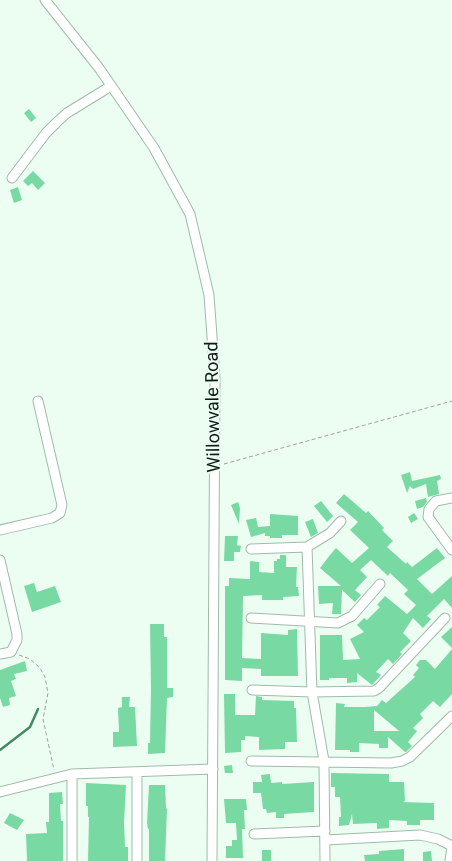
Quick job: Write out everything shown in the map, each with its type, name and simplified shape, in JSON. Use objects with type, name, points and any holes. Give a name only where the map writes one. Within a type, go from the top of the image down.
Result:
[{"type":"street","name":"Willowvale Road","points":[[45,0],[65,23],[154,148],[190,214],[209,295],[215,378],[216,466],[212,861]]},
{"type":"street","points":[[12,178],[41,139],[57,122],[67,113],[111,86]]},
{"type":"street","points":[[0,530],[52,518],[60,513],[62,505],[38,401]]},
{"type":"street","points":[[452,498],[436,501],[429,509],[428,517],[452,550]]},
{"type":"street","points":[[251,549],[307,548],[330,534],[341,521]]},
{"type":"street","points":[[307,548],[312,692],[324,761],[325,861]]},
{"type":"street","points":[[0,560],[3,587],[17,634],[11,652],[0,654]]},
{"type":"street","points":[[251,618],[310,623],[338,623],[352,616],[380,584]]},
{"type":"street","points":[[252,690],[312,692],[374,691],[446,618]]},
{"type":"street","points":[[250,761],[391,763],[402,761],[410,757],[452,716]]},
{"type":"street","points":[[0,792],[72,774],[213,769]]},
{"type":"street","points":[[137,772],[137,861]]},
{"type":"street","points":[[72,774],[72,861]]},
{"type":"street","points":[[254,834],[420,835],[438,839],[452,846],[450,861]]},
{"type":"path","points":[[216,466],[452,401]]},
{"type":"path","points":[[11,652],[30,659],[40,668],[45,677],[48,693],[42,719],[56,778]]},
{"type":"building","points":[[29,109],[36,118],[31,122],[24,113]]},
{"type":"building","points":[[33,171],[45,183],[38,190],[32,183],[28,186],[23,181]]},
{"type":"building","points":[[18,187],[22,200],[14,203],[10,190]]},
{"type":"building","points":[[410,472],[412,481],[440,475],[441,479],[437,481],[439,494],[428,497],[426,484],[413,489],[410,486],[407,493],[401,475]]},
{"type":"building","points":[[344,494],[366,513],[368,511],[384,528],[382,530],[393,541],[387,547],[406,564],[407,562],[412,567],[437,548],[445,558],[417,579],[432,594],[452,576],[452,608],[444,599],[427,616],[431,619],[423,628],[413,618],[403,633],[411,641],[400,652],[402,654],[393,664],[388,659],[376,672],[381,675],[372,685],[357,673],[357,682],[347,683],[347,678],[320,680],[320,635],[342,635],[343,660],[360,659],[350,639],[364,632],[357,625],[364,618],[367,620],[380,607],[377,605],[385,596],[407,614],[416,605],[404,594],[408,590],[390,573],[388,576],[371,560],[360,570],[367,577],[355,590],[361,595],[355,602],[342,590],[341,614],[332,614],[333,603],[319,604],[318,586],[341,586],[320,568],[336,548],[352,563],[369,548],[350,530],[358,522],[336,503]]},
{"type":"building","points":[[426,498],[427,502],[423,507],[417,509],[415,501]]},
{"type":"building","points":[[321,501],[333,516],[327,522],[314,506]]},
{"type":"building","points":[[238,502],[240,508],[239,524],[231,505]]},
{"type":"building","points":[[414,513],[418,519],[411,523],[408,517]]},
{"type":"building","points":[[270,514],[298,516],[298,535],[282,535],[282,538],[270,538],[270,536],[265,536],[265,533],[251,537],[246,520],[256,518],[258,527],[270,526]]},
{"type":"building","points":[[313,519],[318,533],[311,537],[305,522]]},
{"type":"building","points":[[225,536],[238,536],[237,545],[241,546],[240,552],[234,552],[234,561],[224,561]]},
{"type":"building","points":[[280,555],[286,555],[286,567],[297,567],[296,587],[298,587],[299,596],[283,597],[283,600],[262,600],[262,595],[243,596],[242,658],[261,659],[261,633],[288,635],[288,630],[297,629],[298,676],[261,676],[261,669],[242,668],[242,681],[225,680],[225,586],[229,586],[229,578],[250,579],[250,561],[259,562],[259,572],[274,573],[274,561],[280,559]]},
{"type":"building","points":[[34,583],[37,592],[55,586],[61,602],[32,612],[24,586]]},
{"type":"building","points":[[150,624],[164,624],[164,637],[167,637],[167,688],[173,688],[173,697],[167,698],[165,753],[148,754],[151,689]]},
{"type":"building","points":[[452,627],[452,648],[441,637]]},
{"type":"building","points":[[452,649],[452,694],[440,707],[433,701],[420,714],[423,718],[413,728],[417,731],[408,742],[412,746],[406,752],[388,737],[388,748],[379,748],[379,744],[359,743],[359,752],[335,750],[336,703],[345,704],[344,707],[365,707],[377,706],[382,700],[386,703],[415,677],[413,675],[419,668],[416,665],[420,660],[426,660],[435,669]],"holes":[[[374,710],[399,731],[374,731]]]},
{"type":"building","points":[[25,661],[27,671],[14,674],[16,679],[11,681],[16,696],[9,698],[10,705],[3,707],[0,698],[0,670]]},
{"type":"building","points":[[224,694],[235,694],[235,715],[255,715],[256,696],[262,697],[262,700],[294,701],[297,742],[285,742],[285,749],[259,750],[259,737],[245,736],[245,740],[241,740],[241,752],[225,753]]},
{"type":"building","points":[[122,697],[130,697],[129,707],[135,707],[137,746],[113,747],[113,732],[119,732],[118,708],[122,707]]},
{"type":"building","points":[[232,765],[233,773],[225,773],[224,766]]},
{"type":"building","points":[[331,773],[389,774],[389,782],[404,782],[405,801],[403,802],[434,803],[434,820],[420,820],[420,825],[407,825],[407,821],[389,820],[389,828],[377,829],[377,823],[353,824],[352,814],[349,825],[339,826],[339,817],[341,817],[340,797],[335,797],[335,787],[331,787]]},
{"type":"building","points":[[270,774],[271,783],[314,782],[314,812],[284,814],[284,818],[276,818],[276,812],[267,813],[266,809],[263,809],[261,793],[253,793],[253,782],[262,782],[261,775]]},
{"type":"building","points":[[86,783],[126,785],[124,822],[125,847],[128,847],[128,861],[88,861],[89,817],[88,806],[86,806]]},
{"type":"building","points":[[149,785],[165,785],[167,809],[165,861],[149,861],[149,829],[147,823]]},
{"type":"building","points":[[62,792],[63,804],[60,804],[61,821],[63,821],[63,861],[27,861],[26,834],[47,833],[46,822],[49,822],[49,793]]},
{"type":"building","points":[[224,799],[246,799],[247,810],[244,810],[245,829],[242,829],[243,858],[226,858],[226,846],[232,846],[232,840],[237,840],[236,823],[226,823]]},
{"type":"building","points":[[10,813],[24,820],[17,830],[4,823]]},
{"type":"building","points":[[404,849],[404,861],[365,861],[364,855],[379,854],[379,851]]},
{"type":"building","points":[[262,850],[271,850],[271,861],[262,861]]},
{"type":"building","points":[[431,851],[432,861],[423,861],[423,852]]},
{"type":"waterway","points":[[0,750],[30,727],[38,709]]}]
